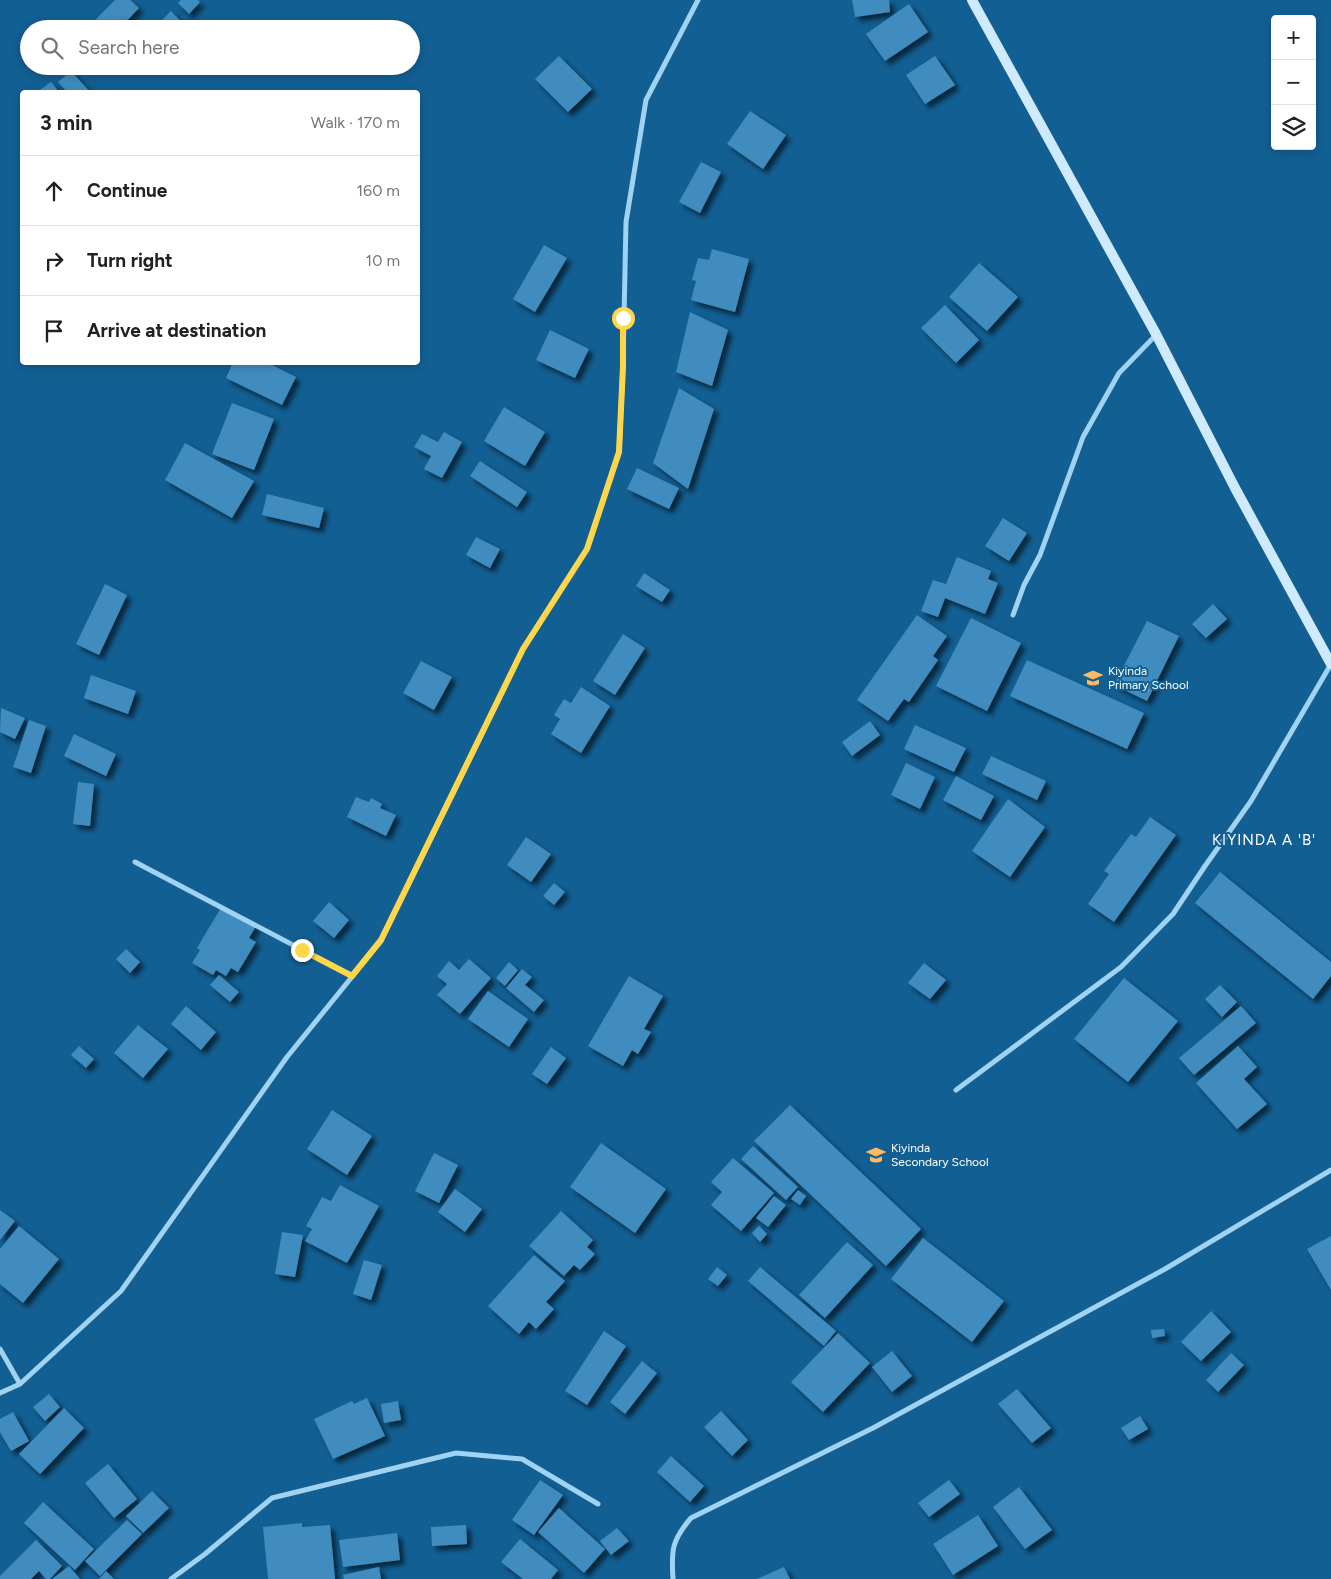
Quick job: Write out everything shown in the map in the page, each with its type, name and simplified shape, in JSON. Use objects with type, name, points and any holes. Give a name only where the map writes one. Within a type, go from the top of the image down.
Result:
[{"type":"street","points":[[0,1393],[20,1384],[121,1291],[286,1057],[381,940],[523,649],[587,549],[619,452],[626,222],[646,100],[698,0]]},
{"type":"street","points":[[956,1090],[1121,967],[1173,914],[1204,866],[1251,801],[1331,664],[1240,496],[1156,334],[972,0]]},
{"type":"street","points":[[1013,615],[1024,586],[1040,555],[1082,437],[1119,373],[1156,334]]},
{"type":"street","points":[[135,862],[352,976]]},
{"type":"street","points":[[672,1579],[672,1549],[679,1532],[691,1518],[873,1428],[1148,1279],[1331,1170]]},
{"type":"street","points":[[0,1349],[20,1384]]},
{"type":"street","points":[[171,1579],[205,1554],[272,1498],[456,1453],[522,1459],[598,1504]]},
{"type":"building","points":[[115,0],[130,0],[139,8],[128,20],[96,19]]},
{"type":"building","points":[[181,0],[198,0],[200,2],[189,14],[178,3]]},
{"type":"building","points":[[852,0],[889,0],[890,12],[855,17]]},
{"type":"building","points":[[909,4],[928,32],[885,61],[866,34]]},
{"type":"building","points":[[171,11],[179,20],[162,20]]},
{"type":"building","points":[[559,56],[592,89],[568,112],[535,79]]},
{"type":"building","points":[[935,56],[955,85],[925,104],[906,75]]},
{"type":"building","points":[[66,75],[75,75],[88,90],[65,90],[58,82]]},
{"type":"building","points":[[51,82],[57,90],[40,90]]},
{"type":"building","points":[[750,111],[786,135],[763,169],[727,144]]},
{"type":"building","points":[[701,162],[721,172],[700,213],[679,202]]},
{"type":"building","points":[[544,245],[567,258],[535,312],[513,299]]},
{"type":"building","points":[[712,249],[749,259],[735,312],[691,300],[696,281],[692,280],[698,258],[709,260]]},
{"type":"building","points":[[979,263],[1018,297],[987,331],[949,297]]},
{"type":"building","points":[[945,305],[979,340],[956,363],[921,328]]},
{"type":"building","points":[[690,312],[728,330],[712,386],[676,372]]},
{"type":"building","points":[[550,330],[589,349],[575,378],[536,360]]},
{"type":"building","points":[[232,365],[272,365],[296,377],[282,405],[226,378]]},
{"type":"building","points":[[679,388],[714,409],[688,489],[653,463]]},
{"type":"building","points":[[232,403],[274,419],[254,470],[212,454]]},
{"type":"building","points":[[504,407],[545,432],[525,466],[484,441]]},
{"type":"building","points":[[444,432],[462,442],[442,478],[424,469],[431,456],[414,447],[422,434],[438,442]]},
{"type":"building","points":[[185,443],[254,481],[232,518],[165,480]]},
{"type":"building","points":[[480,461],[527,492],[517,507],[470,476]]},
{"type":"building","points":[[637,468],[679,488],[669,509],[627,489]]},
{"type":"building","points":[[267,494],[324,508],[319,528],[262,515]]},
{"type":"building","points":[[1003,518],[1027,533],[1009,561],[985,546]]},
{"type":"building","points":[[476,537],[500,549],[490,568],[466,555]]},
{"type":"building","points":[[957,557],[991,571],[988,579],[998,583],[985,614],[945,598],[938,617],[921,611],[933,580],[946,584]]},
{"type":"building","points":[[644,573],[670,590],[662,602],[636,586]]},
{"type":"building","points":[[105,584],[127,595],[99,655],[76,644]]},
{"type":"building","points":[[1213,604],[1227,619],[1206,638],[1192,624]]},
{"type":"building","points":[[917,615],[947,636],[933,656],[938,660],[909,702],[904,699],[888,721],[857,700]]},
{"type":"building","points":[[971,618],[1021,643],[987,711],[936,686]]},
{"type":"building","points":[[1147,621],[1179,636],[1147,701],[1114,685]]},
{"type":"building","points":[[623,634],[645,648],[615,695],[593,681]]},
{"type":"building","points":[[1027,660],[1144,713],[1127,749],[1010,696]]},
{"type":"building","points":[[421,661],[452,677],[434,710],[403,693]]},
{"type":"building","points":[[91,675],[136,691],[128,714],[84,698]]},
{"type":"building","points":[[581,687],[610,706],[581,753],[551,734],[560,719],[554,715],[564,699],[571,703]]},
{"type":"building","points":[[1,708],[25,718],[15,739],[0,732]]},
{"type":"building","points":[[29,720],[46,726],[31,773],[13,767]]},
{"type":"building","points":[[870,721],[880,735],[852,756],[842,742]]},
{"type":"building","points":[[915,725],[966,748],[954,772],[904,749]]},
{"type":"building","points":[[74,734],[116,754],[106,776],[64,756]]},
{"type":"building","points":[[991,756],[1046,781],[1037,800],[982,774]]},
{"type":"building","points":[[906,763],[935,777],[920,809],[891,795]]},
{"type":"building","points":[[956,776],[994,796],[981,820],[943,800]]},
{"type":"building","points":[[78,782],[94,784],[90,826],[73,824]]},
{"type":"building","points":[[356,797],[369,802],[371,798],[382,804],[380,808],[396,815],[386,836],[347,817]]},
{"type":"building","points":[[1008,799],[1045,827],[1010,877],[972,851]]},
{"type":"building","points":[[1150,817],[1176,835],[1114,922],[1088,904],[1109,874],[1104,871],[1131,834],[1136,837]]},
{"type":"building","points":[[526,837],[551,854],[531,882],[507,865]]},
{"type":"building","points":[[1220,872],[1331,962],[1331,976],[1313,999],[1195,903]]},
{"type":"building","points":[[554,883],[565,892],[554,905],[543,896]]},
{"type":"building","points":[[329,902],[349,920],[334,938],[313,921]]},
{"type":"building","points":[[222,906],[256,926],[249,938],[256,942],[238,972],[231,968],[226,976],[216,970],[213,975],[192,963],[200,950],[197,948]]},
{"type":"building","points":[[126,949],[140,962],[130,973],[116,959]]},
{"type":"building","points":[[469,959],[491,978],[460,1014],[437,995],[447,984],[437,976],[449,961],[459,970]]},
{"type":"building","points":[[509,962],[518,970],[505,986],[496,978]]},
{"type":"building","points":[[924,963],[946,980],[930,999],[908,983]]},
{"type":"building","points":[[522,969],[532,977],[525,985],[544,1000],[534,1012],[506,988]]},
{"type":"building","points":[[219,975],[239,992],[230,1002],[210,985]]},
{"type":"building","points":[[629,976],[663,996],[644,1029],[651,1032],[638,1054],[632,1050],[623,1066],[588,1046]]},
{"type":"building","points":[[1124,978],[1178,1021],[1128,1082],[1074,1039]]},
{"type":"building","points":[[1220,985],[1237,1002],[1222,1017],[1205,999]]},
{"type":"building","points":[[488,991],[528,1019],[509,1047],[468,1019]]},
{"type":"building","points":[[186,1006],[216,1032],[201,1050],[171,1024]]},
{"type":"building","points":[[1241,1006],[1256,1023],[1194,1075],[1179,1058]]},
{"type":"building","points":[[138,1025],[168,1049],[143,1078],[114,1053]]},
{"type":"building","points":[[79,1046],[94,1059],[86,1068],[71,1055]]},
{"type":"building","points":[[1238,1046],[1257,1067],[1244,1079],[1267,1104],[1237,1129],[1196,1083]]},
{"type":"building","points":[[551,1047],[566,1058],[547,1084],[532,1074]]},
{"type":"building","points":[[790,1105],[921,1229],[886,1266],[754,1141]]},
{"type":"building","points":[[332,1110],[372,1136],[347,1175],[307,1149]]},
{"type":"building","points":[[601,1143],[666,1189],[635,1233],[570,1187]]},
{"type":"building","points":[[753,1146],[798,1187],[786,1200],[741,1159]]},
{"type":"building","points":[[434,1153],[458,1165],[439,1203],[415,1191]]},
{"type":"building","points":[[733,1158],[774,1193],[741,1231],[711,1205],[722,1192],[711,1182]]},
{"type":"building","points":[[340,1185],[379,1206],[347,1263],[305,1241],[312,1229],[306,1226],[322,1197],[331,1201]]},
{"type":"building","points":[[455,1189],[482,1209],[465,1232],[438,1212]]},
{"type":"building","points":[[798,1190],[806,1196],[800,1205],[791,1199]]},
{"type":"building","points":[[774,1196],[786,1205],[768,1227],[756,1218]]},
{"type":"building","points":[[0,1210],[15,1221],[0,1240]]},
{"type":"building","points":[[561,1211],[593,1240],[587,1247],[595,1254],[580,1270],[574,1265],[564,1276],[529,1246]]},
{"type":"building","points":[[19,1226],[59,1259],[23,1303],[0,1284],[0,1249]]},
{"type":"building","points":[[759,1226],[767,1234],[760,1242],[752,1233]]},
{"type":"building","points":[[282,1232],[303,1235],[295,1277],[275,1274]]},
{"type":"building","points":[[1331,1236],[1331,1290],[1307,1249]]},
{"type":"building","points":[[923,1238],[1004,1301],[972,1342],[891,1279]]},
{"type":"building","points":[[847,1242],[873,1265],[825,1318],[799,1295]]},
{"type":"building","points":[[534,1255],[565,1281],[546,1302],[554,1309],[536,1329],[529,1322],[519,1334],[488,1306]]},
{"type":"building","points":[[364,1260],[382,1265],[371,1300],[353,1294]]},
{"type":"building","points":[[717,1267],[727,1275],[718,1286],[708,1279]]},
{"type":"building","points":[[760,1267],[836,1331],[824,1346],[748,1281]]},
{"type":"building","points":[[1211,1311],[1231,1332],[1201,1361],[1181,1342]]},
{"type":"building","points":[[1164,1329],[1165,1336],[1152,1338],[1151,1330]]},
{"type":"building","points":[[604,1331],[626,1346],[587,1405],[565,1391]]},
{"type":"building","points":[[838,1333],[870,1363],[823,1412],[791,1382]]},
{"type":"building","points":[[892,1351],[912,1376],[892,1392],[872,1367]]},
{"type":"building","points":[[1231,1353],[1244,1365],[1218,1392],[1206,1380]]},
{"type":"building","points":[[642,1361],[657,1373],[625,1414],[610,1402]]},
{"type":"building","points":[[1017,1389],[1051,1428],[1032,1443],[998,1404]]},
{"type":"building","points":[[49,1394],[60,1407],[45,1421],[33,1407]]},
{"type":"building","points":[[367,1398],[385,1436],[333,1459],[314,1419],[352,1401],[354,1404]]},
{"type":"building","points":[[398,1401],[401,1420],[384,1423],[381,1404]]},
{"type":"building","points":[[64,1408],[84,1428],[40,1474],[19,1454]]},
{"type":"building","points":[[721,1411],[748,1440],[732,1456],[704,1427]]},
{"type":"building","points":[[13,1412],[29,1441],[11,1451],[0,1432],[0,1419]]},
{"type":"building","points":[[1140,1416],[1148,1429],[1129,1440],[1121,1428]]},
{"type":"building","points":[[671,1456],[704,1486],[690,1502],[657,1472]]},
{"type":"building","points":[[108,1464],[137,1499],[114,1518],[85,1483]]},
{"type":"building","points":[[540,1480],[563,1495],[534,1535],[512,1520]]},
{"type":"building","points":[[949,1480],[960,1494],[929,1517],[918,1503]]},
{"type":"building","points":[[1019,1487],[1052,1530],[1025,1549],[993,1507]]},
{"type":"building","points":[[152,1491],[169,1508],[143,1533],[126,1516]]},
{"type":"building","points":[[43,1502],[94,1549],[75,1570],[24,1523]]},
{"type":"building","points":[[559,1508],[605,1549],[584,1573],[538,1532]]},
{"type":"building","points":[[978,1515],[998,1546],[953,1575],[933,1544]]},
{"type":"building","points":[[127,1520],[142,1534],[100,1576],[85,1561]]},
{"type":"building","points":[[302,1523],[302,1527],[330,1525],[335,1579],[268,1579],[263,1527]]},
{"type":"building","points":[[466,1525],[467,1544],[432,1546],[431,1527]]},
{"type":"building","points":[[617,1528],[629,1541],[611,1555],[600,1541]]},
{"type":"building","points":[[397,1533],[400,1560],[343,1567],[339,1540]]},
{"type":"building","points":[[520,1539],[558,1570],[551,1579],[523,1579],[501,1562]]},
{"type":"building","points":[[36,1540],[62,1566],[50,1579],[46,1579],[39,1571],[31,1579],[0,1579],[0,1576]]},
{"type":"building","points":[[69,1566],[80,1579],[52,1579]]},
{"type":"building","points":[[379,1567],[381,1579],[344,1579],[343,1575]]},
{"type":"building","points":[[784,1567],[790,1579],[757,1579]]},
{"type":"building","points":[[106,1571],[114,1579],[99,1579]]},
{"type":"place","name":"Kiyinda Primary School","points":[[1093,678]]},
{"type":"place","name":"Kiyinda Secondary School","points":[[876,1155]]},
{"type":"district","name":"KIYINDA A 'B'","points":[[1264,840]]},
{"type":"route","points":[[302,950],[352,976],[381,940],[523,649],[587,549],[619,452],[623,318]]}]
